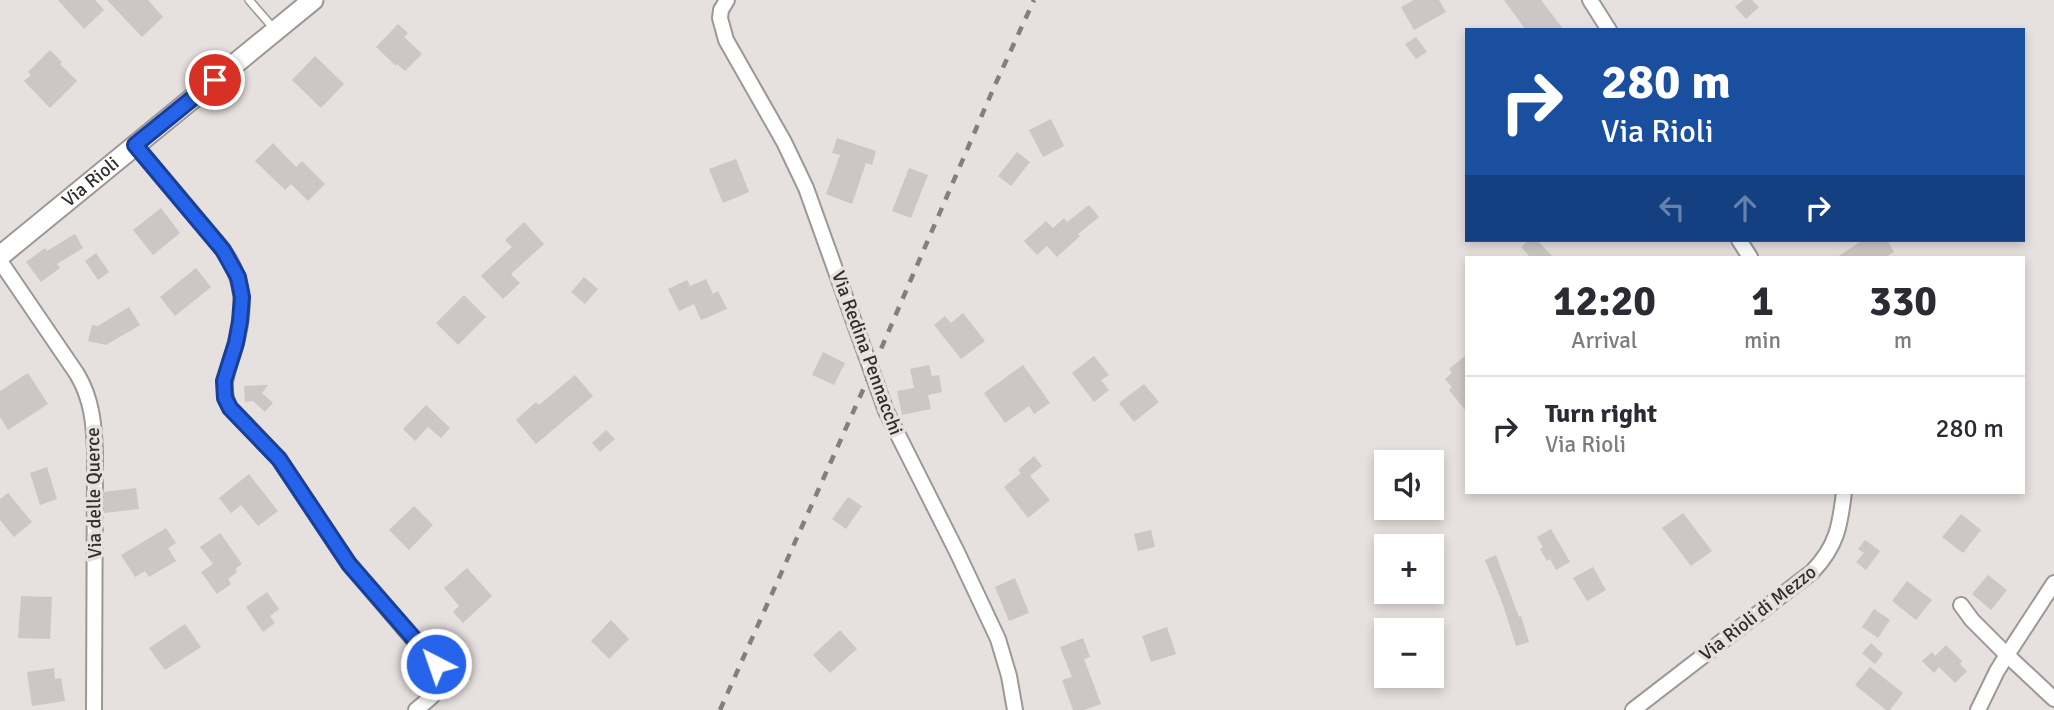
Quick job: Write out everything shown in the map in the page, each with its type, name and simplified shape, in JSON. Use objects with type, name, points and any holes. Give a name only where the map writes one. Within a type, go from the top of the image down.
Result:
[{"type":"main road","name":"Via Rioli","points":[[0,258],[313,0]]},
{"type":"street","name":"Via Redina Pennacchi","points":[[727,0],[721,10],[720,19],[726,40],[784,142],[806,188],[886,411],[998,639],[1007,667],[1015,710]]},
{"type":"street","points":[[1591,0],[1608,28]]},
{"type":"street","points":[[135,145],[223,250],[238,277],[242,297],[240,321],[224,381],[225,398],[230,408],[279,459],[349,564],[440,671],[442,680],[438,690],[416,710]]},
{"type":"street","name":"Via delle Querce","points":[[0,258],[77,374],[92,410],[95,452],[94,710]]},
{"type":"street","name":"Via Rioli di Mezzo","points":[[1633,710],[1824,560],[1835,541],[1844,494]]},
{"type":"street","points":[[1978,710],[1997,671],[2054,583]]},
{"type":"street","points":[[1961,605],[1972,620],[2054,699]]},
{"type":"lane","points":[[249,0],[275,31]]},
{"type":"building","points":[[58,0],[95,0],[104,10],[84,29]]},
{"type":"building","points":[[107,0],[148,0],[163,17],[142,37]]},
{"type":"building","points":[[1414,0],[1439,0],[1446,12],[1414,30],[1401,7]]},
{"type":"building","points":[[1504,0],[1541,0],[1562,28],[1525,28]]},
{"type":"building","points":[[1743,0],[1752,0],[1759,7],[1746,19],[1735,7]]},
{"type":"building","points":[[398,24],[408,33],[404,37],[422,54],[405,71],[376,47]]},
{"type":"building","points":[[1416,37],[1427,52],[1416,59],[1405,44]]},
{"type":"building","points":[[50,50],[77,81],[50,108],[24,81],[31,75],[28,72]]},
{"type":"building","points":[[315,56],[344,84],[321,108],[292,80]]},
{"type":"building","points":[[1051,119],[1064,146],[1043,157],[1029,130]]},
{"type":"building","points":[[837,138],[876,151],[872,165],[866,163],[852,204],[826,194],[840,155],[832,153]]},
{"type":"building","points":[[273,143],[296,167],[302,161],[325,184],[308,201],[291,184],[285,190],[255,161]]},
{"type":"building","points":[[1017,152],[1030,162],[1011,186],[998,176]]},
{"type":"building","points":[[736,159],[749,192],[723,203],[709,169]]},
{"type":"building","points":[[909,168],[928,175],[911,218],[892,211]]},
{"type":"building","points":[[1089,205],[1099,217],[1078,234],[1080,236],[1057,257],[1047,246],[1037,255],[1024,241],[1046,221],[1053,228],[1064,218],[1067,222]]},
{"type":"building","points":[[161,208],[180,233],[153,255],[133,230]]},
{"type":"building","points":[[524,222],[544,244],[511,274],[520,283],[503,299],[481,276],[512,247],[505,240]]},
{"type":"building","points":[[75,234],[83,248],[57,264],[60,268],[41,282],[26,262],[45,248],[47,251]]},
{"type":"building","points":[[1527,242],[1539,242],[1552,256],[1529,256],[1521,247]]},
{"type":"building","points":[[1860,242],[1888,242],[1894,252],[1888,256],[1839,256]]},
{"type":"building","points":[[96,253],[109,272],[98,280],[85,261]]},
{"type":"building","points":[[196,268],[211,287],[175,316],[160,297]]},
{"type":"building","points":[[584,277],[598,289],[585,304],[571,292]]},
{"type":"building","points":[[706,279],[713,294],[718,291],[727,309],[701,320],[694,304],[679,311],[668,289],[687,280],[690,286]]},
{"type":"building","points":[[464,295],[486,317],[458,345],[436,323]]},
{"type":"building","points":[[129,307],[140,325],[106,345],[88,341],[92,325],[98,326]]},
{"type":"building","points":[[963,313],[985,341],[961,359],[934,325],[945,316],[951,323]]},
{"type":"building","points":[[823,352],[845,363],[834,385],[812,375]]},
{"type":"building","points":[[1094,356],[1109,375],[1101,380],[1109,390],[1094,402],[1072,373]]},
{"type":"building","points":[[1465,356],[1465,410],[1449,390],[1452,387],[1445,379],[1452,373],[1449,369]]},
{"type":"building","points":[[929,365],[932,376],[939,375],[942,392],[928,395],[931,409],[902,415],[897,391],[914,388],[910,369]]},
{"type":"building","points":[[1023,365],[1050,403],[1034,414],[1029,406],[1005,423],[984,393]]},
{"type":"building","points":[[28,373],[48,404],[8,430],[0,417],[0,391]]},
{"type":"building","points":[[575,375],[593,396],[536,444],[516,420],[536,402],[539,405]]},
{"type":"building","points":[[1144,384],[1159,402],[1134,422],[1119,403]]},
{"type":"building","points":[[268,385],[262,393],[273,403],[265,412],[253,401],[245,402],[244,386]]},
{"type":"building","points":[[426,405],[450,428],[441,438],[428,427],[415,441],[403,429]]},
{"type":"building","points":[[606,430],[615,439],[600,452],[592,443]]},
{"type":"building","points":[[1034,456],[1042,466],[1030,476],[1050,500],[1028,518],[1004,487],[1021,473],[1018,470]]},
{"type":"building","points":[[47,467],[57,499],[40,505],[30,473]]},
{"type":"building","points":[[249,474],[278,511],[258,526],[241,505],[231,513],[219,498]]},
{"type":"building","points":[[136,488],[139,509],[104,513],[104,492]]},
{"type":"building","points":[[8,493],[32,522],[14,537],[0,520],[0,499]]},
{"type":"building","points":[[848,497],[862,506],[846,529],[832,519]]},
{"type":"building","points":[[414,506],[433,525],[409,550],[389,530]]},
{"type":"building","points":[[1683,513],[1712,551],[1691,566],[1662,528]]},
{"type":"building","points":[[1961,514],[1981,530],[1963,553],[1942,537]]},
{"type":"building","points":[[166,528],[176,543],[168,548],[176,561],[149,577],[145,571],[135,577],[121,555]]},
{"type":"building","points":[[1551,529],[1570,562],[1556,570],[1540,549],[1543,547],[1537,537]]},
{"type":"building","points":[[1151,530],[1155,547],[1138,551],[1134,534]]},
{"type":"building","points":[[220,533],[242,564],[228,579],[231,584],[217,594],[201,572],[213,564],[200,547]]},
{"type":"building","points":[[1865,540],[1880,551],[1866,570],[1856,562],[1864,553],[1858,549]]},
{"type":"building","points":[[1496,555],[1529,642],[1516,646],[1485,560]]},
{"type":"building","points":[[1593,567],[1606,590],[1587,601],[1573,578]]},
{"type":"building","points":[[467,568],[492,596],[463,623],[453,612],[459,606],[444,588]]},
{"type":"building","points":[[1988,575],[2007,590],[1991,610],[1972,594]]},
{"type":"building","points":[[1015,578],[1029,613],[1009,621],[995,587]]},
{"type":"building","points":[[1907,581],[1932,600],[1916,620],[1892,601]]},
{"type":"building","points":[[267,592],[279,609],[270,616],[275,623],[263,632],[246,607]]},
{"type":"building","points":[[21,596],[52,597],[50,639],[18,638]]},
{"type":"building","points":[[1874,609],[1890,620],[1878,638],[1862,627]]},
{"type":"building","points":[[611,620],[629,639],[609,659],[591,641]]},
{"type":"building","points":[[185,624],[201,647],[165,670],[149,648]]},
{"type":"building","points":[[1167,627],[1176,654],[1151,662],[1142,636]]},
{"type":"building","points":[[840,630],[857,649],[830,673],[813,655]]},
{"type":"building","points":[[1083,638],[1090,657],[1084,659],[1101,704],[1084,710],[1073,710],[1062,680],[1072,677],[1060,647]]},
{"type":"building","points":[[1871,643],[1883,654],[1875,664],[1862,653]]},
{"type":"building","points":[[1946,645],[1962,661],[1960,664],[1967,671],[1955,683],[1939,667],[1934,673],[1922,661],[1932,652],[1935,656]]},
{"type":"building","points":[[1870,667],[1903,693],[1890,710],[1886,710],[1855,685]]},
{"type":"building","points":[[54,668],[55,679],[61,678],[65,701],[32,706],[27,672]]},
{"type":"railway","points":[[720,710],[1034,0]]},
{"type":"route","points":[[215,80],[135,145],[223,250],[238,277],[242,297],[241,316],[224,381],[225,398],[230,408],[263,441],[292,476],[355,572],[436,664]]}]
